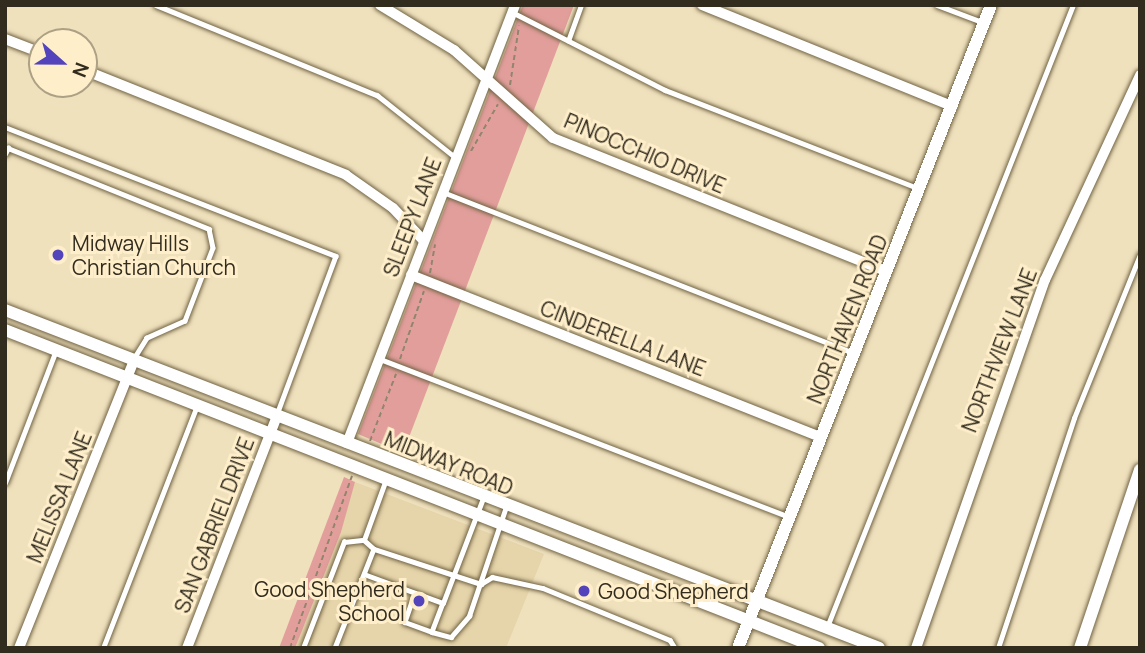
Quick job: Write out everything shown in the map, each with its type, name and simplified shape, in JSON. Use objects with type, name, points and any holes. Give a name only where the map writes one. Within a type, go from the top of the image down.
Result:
[{"type":"main road","name":"NORTHAVEN ROAD","points":[[738,648],[991,5]]},
{"type":"main road","name":"MIDWAY ROAD","points":[[5,310],[506,507],[879,648]]},
{"type":"main road","name":"MIDWAY ROAD","points":[[5,330],[128,376],[499,526],[819,648]]},
{"type":"main road","points":[[1080,648],[1140,470]]},
{"type":"street","name":"PINOCCHIO DRIVE","points":[[380,5],[434,35],[487,79],[502,97],[553,138],[886,271]]},
{"type":"street","points":[[702,5],[951,106]]},
{"type":"street","name":"SLEEPY LANE","points":[[347,443],[442,192],[516,12]]},
{"type":"street","points":[[5,39],[28,48]]},
{"type":"street","name":"NORTHVIEW LANE","points":[[916,648],[1045,280],[1140,75]]},
{"type":"street","points":[[98,76],[346,175],[393,208],[424,241]]},
{"type":"street","name":"CINDERELLA LANE","points":[[411,275],[821,437]]},
{"type":"street","name":"MELISSA LANE","points":[[19,648],[134,360]]},
{"type":"street","name":"SAN GABRIEL DRIVE","points":[[187,648],[277,416]]},
{"type":"lane","points":[[156,5],[377,95],[456,157]]},
{"type":"lane","points":[[568,41],[581,5]]},
{"type":"lane","points":[[937,5],[984,23]]},
{"type":"lane","points":[[827,628],[1073,5]]},
{"type":"lane","points":[[516,12],[665,90],[919,188]]},
{"type":"lane","points":[[5,127],[336,256],[277,416]]},
{"type":"lane","points":[[5,154],[8,148],[209,229],[213,248],[185,321],[147,338],[134,360]]},
{"type":"lane","points":[[442,192],[854,353]]},
{"type":"lane","points":[[998,648],[1074,418],[1140,255]]},
{"type":"lane","points":[[5,483],[57,349]]},
{"type":"lane","points":[[379,359],[789,517]]},
{"type":"lane","points":[[103,648],[197,405]]},
{"type":"lane","points":[[364,540],[385,481]]},
{"type":"lane","points":[[432,632],[457,577],[483,498]]},
{"type":"lane","points":[[415,593],[405,622],[451,637],[469,616],[506,507]]},
{"type":"lane","points":[[303,648],[344,542],[364,540],[374,549],[457,577],[481,583],[492,577],[543,588],[670,640],[675,648]]},
{"type":"lane","points":[[335,648],[374,549]]},
{"type":"lane","points":[[364,574],[443,603]]},
{"type":"path","points":[[467,160],[512,80],[511,51],[516,12]]},
{"type":"path","points":[[369,442],[427,282],[435,241]]},
{"type":"path","points":[[290,648],[352,476]]},
{"type":"shaded area","points":[[523,5],[574,5],[403,453],[358,434]]},
{"type":"shaded area","points":[[344,477],[355,482],[341,532],[295,648],[279,648]]},
{"type":"shaded area","name":"Good Shepherd School","points":[[355,482],[544,554],[506,648],[295,648]]},
{"type":"place","name":"Midway Hills Christian Church","points":[[58,255]]},
{"type":"place","name":"Good Shepherd","points":[[584,591]]},
{"type":"place","name":"Good Shepherd School","points":[[419,601]]}]
